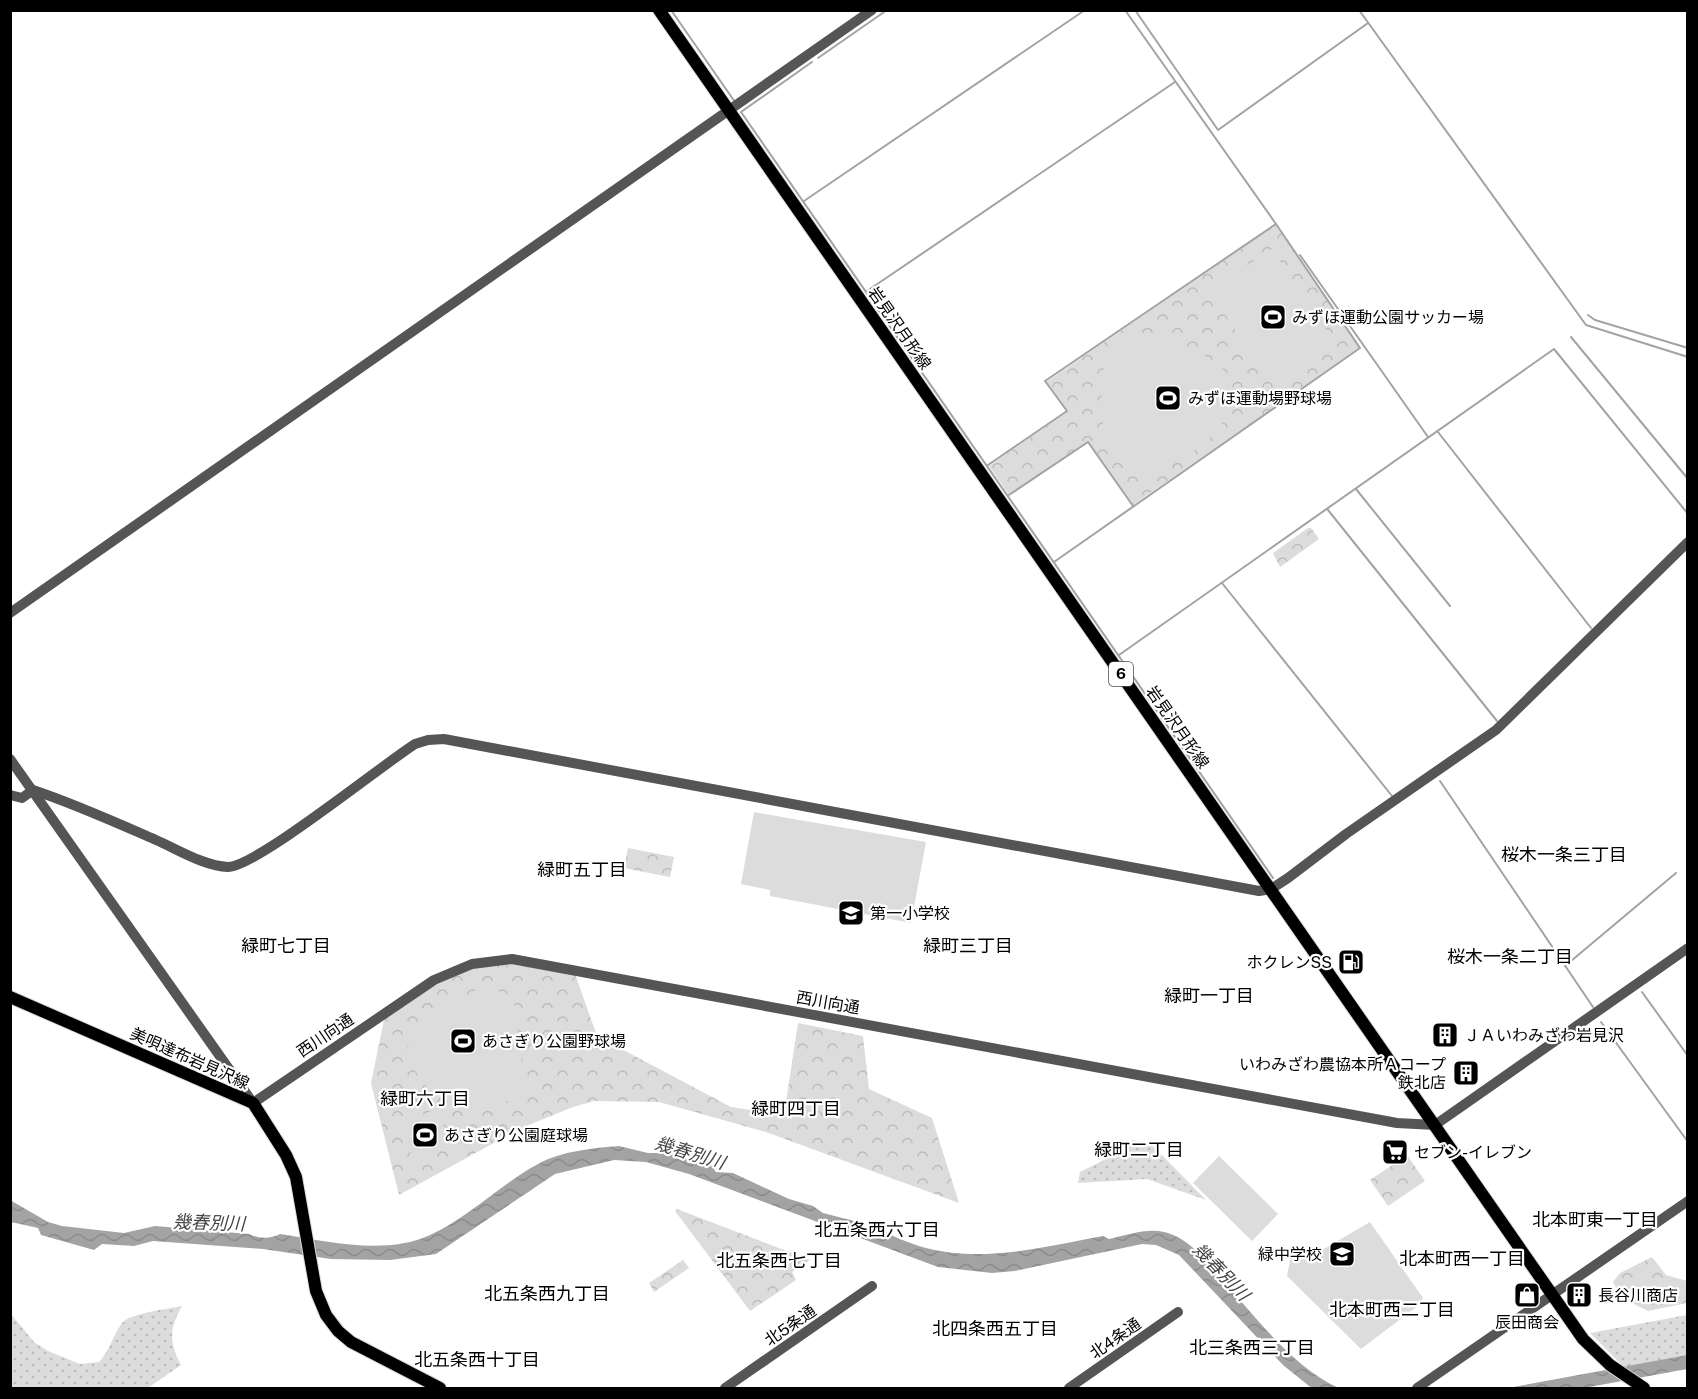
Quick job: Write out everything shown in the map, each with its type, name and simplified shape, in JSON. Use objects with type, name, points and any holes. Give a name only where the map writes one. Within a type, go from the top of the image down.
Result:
[{"type":"main road","name":"岩見沢月形線","points":[[659,10],[1583,1339],[1610,1365],[1644,1389]]},
{"type":"main road","name":"美唄達布岩見沢線","points":[[10,997],[253,1103],[290,1162],[302,1204],[314,1279],[326,1315],[344,1336],[440,1389]]},
{"type":"street","points":[[10,613],[730,112],[872,10]]},
{"type":"street","points":[[33,790],[84,808],[216,865],[236,866],[265,851],[415,744],[444,739],[1259,891],[1271,889],[1496,730],[1688,542]]},
{"type":"street","points":[[10,759],[253,1103]]},
{"type":"street","points":[[10,795],[22,798],[33,790]]},
{"type":"street","points":[[1435,1125],[1688,948]]},
{"type":"street","name":"西川向通","points":[[253,1103],[434,980],[472,964],[512,959],[1403,1124],[1435,1125]]},
{"type":"street","points":[[1417,1389],[1688,1201]]},
{"type":"street","name":"北5条通","points":[[725,1389],[872,1286]]},
{"type":"street","name":"北4条通","points":[[1069,1389],[1178,1312]]},
{"type":"green space","points":[[1276,225],[1360,347],[1133,505],[1088,442],[1009,495],[989,466],[1067,412],[1046,382]]},
{"type":"green space","name":"みずほ運動公園サッカー場","points":[[1272,249],[1336,344],[1274,386],[1209,291]]},
{"type":"green space","name":"みずほ運動場野球場","points":[[1135,331],[1209,358],[1225,372],[1231,395],[1225,418],[1210,438],[1188,455],[1164,465],[1140,468],[1120,461],[1107,443],[1104,432],[1102,409],[1104,351]]},
{"type":"green space","points":[[1311,528],[1319,539],[1280,567],[1273,553]]},
{"type":"green space","points":[[754,812],[926,842],[911,923],[770,896],[770,890],[741,884]]},
{"type":"green space","points":[[628,848],[674,857],[670,877],[624,868]]},
{"type":"green space","points":[[502,962],[574,971],[597,1036],[731,1107],[784,1115],[798,1023],[863,1036],[869,1089],[932,1118],[959,1203],[766,1132],[659,1102],[594,1101],[519,1129],[399,1195],[371,1083],[385,1015],[458,972]]},
{"type":"green space","name":"あさぎり公園野球場","points":[[483,985],[513,997],[525,1088],[507,1101],[487,1107],[467,1107],[448,1102],[431,1091],[418,1076],[410,1056],[408,1034]]},
{"type":"green space","name":"あさぎり公園庭球場","points":[[437,1109],[452,1146],[414,1162],[399,1124]]},
{"type":"green space","points":[[1132,1140],[1150,1143],[1206,1200],[1147,1179],[1078,1183],[1080,1172],[1122,1151]]},
{"type":"green space","points":[[1407,1155],[1425,1181],[1388,1206],[1370,1180]]},
{"type":"green space","points":[[1219,1156],[1278,1214],[1252,1241],[1193,1183]]},
{"type":"green space","points":[[677,1209],[810,1260],[792,1272],[796,1280],[750,1311],[675,1211]]},
{"type":"green space","points":[[1370,1222],[1423,1298],[1419,1305],[1361,1349],[1287,1276],[1291,1256],[1320,1261],[1322,1250]]},
{"type":"green space","points":[[1652,1257],[1666,1275],[1687,1281],[1687,1303],[1648,1311],[1622,1298],[1613,1282],[1620,1273]]},
{"type":"green space","points":[[683,1260],[689,1268],[654,1292],[649,1283]]},
{"type":"green space","points":[[182,1306],[172,1336],[174,1349],[181,1365],[148,1388],[11,1388],[11,1314],[34,1342],[48,1351],[80,1364],[99,1362],[123,1322],[128,1319]]},
{"type":"green space","points":[[1687,1315],[1687,1355],[1624,1367],[1590,1333]]},
{"type":"water","points":[[619,1146],[648,1153],[667,1153],[710,1164],[716,1172],[733,1173],[789,1199],[813,1206],[823,1213],[854,1221],[869,1229],[875,1226],[903,1240],[931,1249],[987,1254],[1015,1252],[1103,1236],[1109,1239],[1144,1231],[1174,1235],[1199,1254],[1264,1328],[1292,1356],[1323,1380],[1339,1388],[1309,1386],[1283,1365],[1179,1255],[1156,1245],[1142,1244],[1015,1271],[992,1273],[938,1267],[689,1174],[646,1162],[614,1160],[555,1174],[436,1254],[390,1260],[331,1259],[263,1249],[153,1241],[134,1246],[102,1244],[94,1250],[41,1235],[38,1228],[11,1222],[10,1200],[48,1222],[62,1226],[124,1233],[155,1226],[249,1234],[261,1238],[280,1234],[356,1245],[394,1245],[413,1241],[444,1228],[524,1172],[547,1160],[578,1151]]},
{"type":"water","points":[[1687,1355],[1687,1369],[1584,1388],[1508,1388]]},
{"type":"waterway","points":[[671,10],[735,102]]},
{"type":"waterway","points":[[818,58],[887,10]]},
{"type":"waterway","points":[[804,201],[1085,10]]},
{"type":"waterway","points":[[1125,10],[1276,224]]},
{"type":"waterway","points":[[1135,10],[1218,130],[1368,23]]},
{"type":"waterway","points":[[1359,10],[1586,325],[1688,357]]},
{"type":"waterway","points":[[812,62],[741,112],[1273,878]]},
{"type":"waterway","points":[[867,291],[1175,82]]},
{"type":"waterway","points":[[988,465],[1067,411],[1045,381],[1276,224],[1360,348],[1054,562]]},
{"type":"waterway","points":[[1300,255],[1428,437]]},
{"type":"waterway","points":[[1588,315],[1595,320],[1688,348]]},
{"type":"waterway","points":[[1571,337],[1688,479]]},
{"type":"waterway","points":[[1119,655],[1554,349],[1688,514]]},
{"type":"waterway","points":[[1438,432],[1591,628]]},
{"type":"waterway","points":[[1009,495],[1088,442],[1133,506]]},
{"type":"waterway","points":[[1356,489],[1450,606]]},
{"type":"waterway","points":[[1328,510],[1497,721]]},
{"type":"waterway","points":[[1222,583],[1392,796]]},
{"type":"waterway","points":[[1440,781],[1593,1007]]},
{"type":"waterway","points":[[1565,966],[1676,873]]},
{"type":"waterway","points":[[1642,992],[1688,1056]]},
{"type":"waterway","points":[[1601,1022],[1688,1142]]},
{"type":"place","name":"みずほ運動公園サッカー場","points":[[1273,317]]},
{"type":"place","name":"みずほ運動場野球場","points":[[1168,398]]},
{"type":"place","name":"第一小学校","points":[[851,913]]},
{"type":"place","name":"ホクレンSS","points":[[1351,962]]},
{"type":"place","name":"ＪＡいわみざわ岩見沢","points":[[1445,1035]]},
{"type":"place","name":"あさぎり公園野球場","points":[[463,1041]]},
{"type":"place","name":"いわみざわ農協本所Ａコープ 鉄北店","points":[[1466,1073]]},
{"type":"place","name":"あさぎり公園庭球場","points":[[425,1135]]},
{"type":"place","name":"セブン-イレブン","points":[[1395,1152]]},
{"type":"place","name":"緑中学校","points":[[1342,1254]]},
{"type":"place","name":"辰田商会","points":[[1527,1295]]},
{"type":"place","name":"長谷川商店","points":[[1579,1295]]},
{"type":"district","name":"桜木一条三丁目","points":[[1564,855]]},
{"type":"district","name":"緑町五丁目","points":[[582,870]]},
{"type":"district","name":"緑町七丁目","points":[[286,946]]},
{"type":"district","name":"緑町三丁目","points":[[968,946]]},
{"type":"district","name":"桜木一条二丁目","points":[[1510,957]]},
{"type":"district","name":"緑町一丁目","points":[[1209,996]]},
{"type":"district","name":"緑町六丁目","points":[[425,1099]]},
{"type":"district","name":"緑町四丁目","points":[[796,1109]]},
{"type":"district","name":"緑町二丁目","points":[[1139,1150]]},
{"type":"district","name":"北本町東一丁目","points":[[1595,1220]]},
{"type":"district","name":"北五条西六丁目","points":[[877,1230]]},
{"type":"district","name":"北本町西一丁目","points":[[1462,1259]]},
{"type":"district","name":"北五条西七丁目","points":[[779,1261]]},
{"type":"district","name":"北五条西九丁目","points":[[547,1294]]},
{"type":"district","name":"北本町西二丁目","points":[[1392,1310]]},
{"type":"district","name":"北四条西五丁目","points":[[995,1329]]},
{"type":"district","name":"北三条西三丁目","points":[[1252,1348]]},
{"type":"district","name":"北五条西十丁目","points":[[477,1360]]},
{"type":"water label","name":"幾春別川","points":[[690,1153]]},
{"type":"water label","name":"幾春別川","points":[[209,1223]]},
{"type":"water label","name":"幾春別川","points":[[1221,1272]]}]
